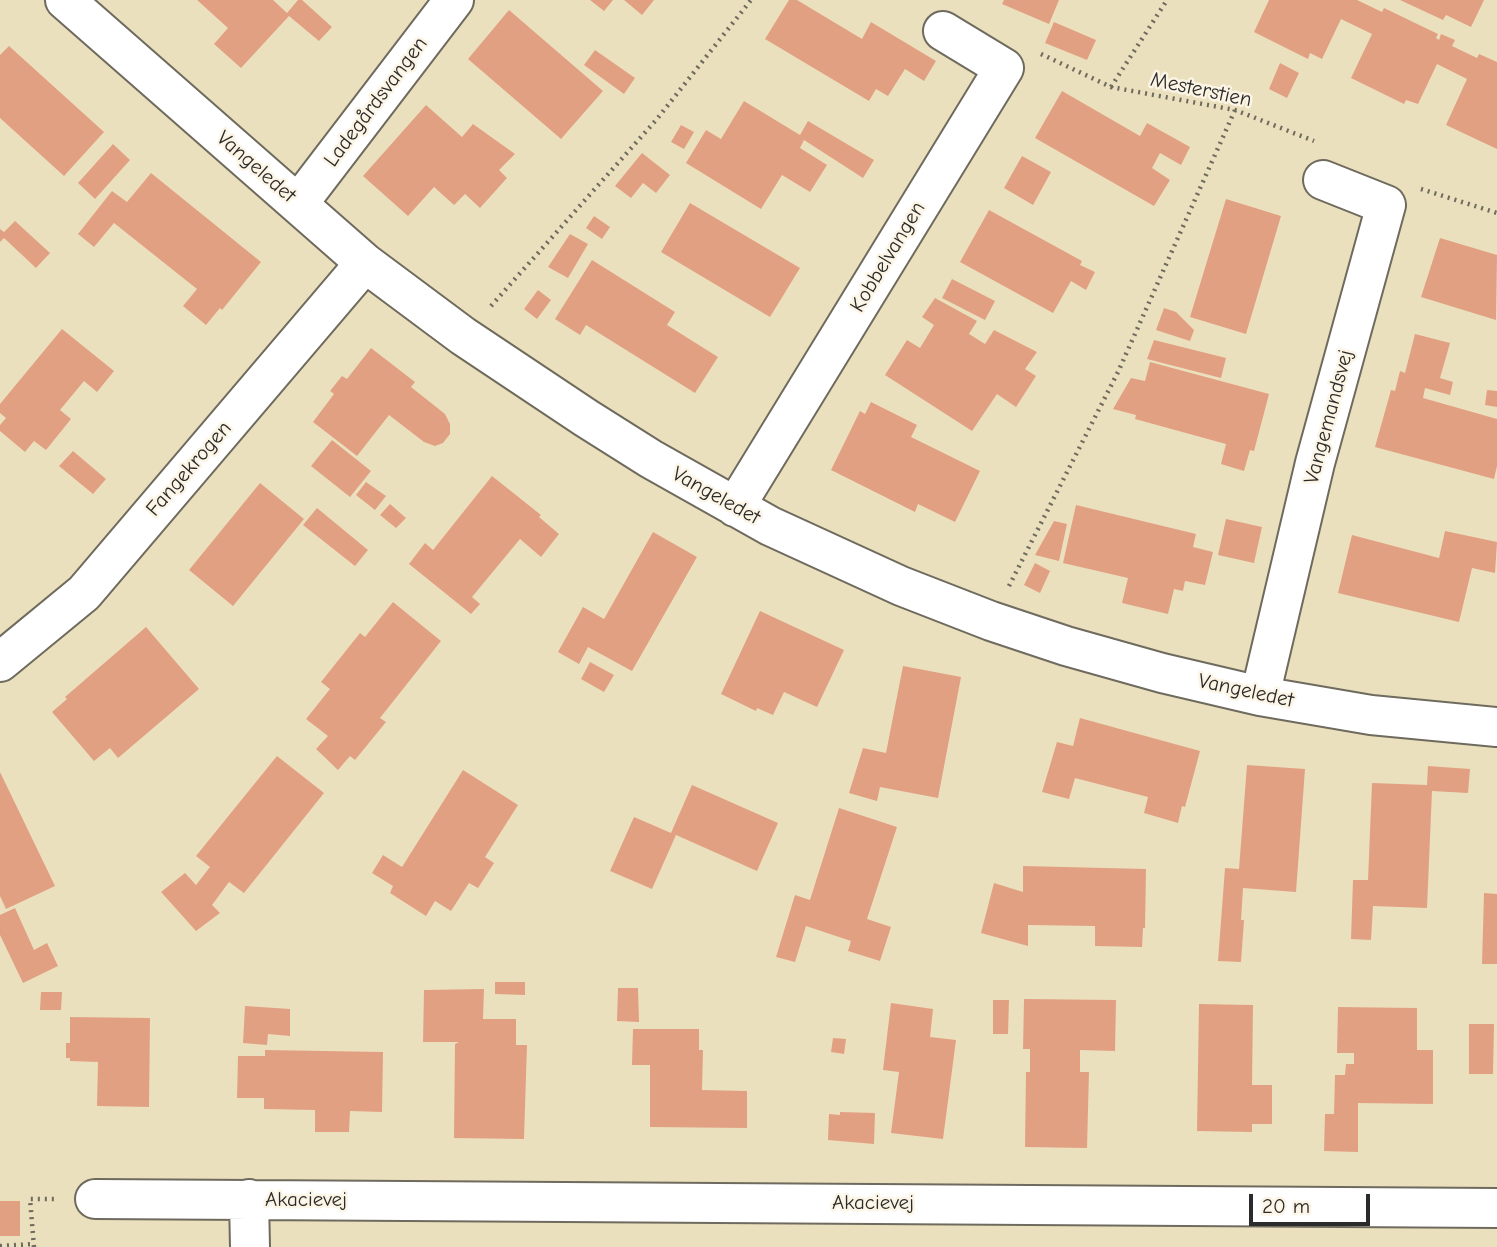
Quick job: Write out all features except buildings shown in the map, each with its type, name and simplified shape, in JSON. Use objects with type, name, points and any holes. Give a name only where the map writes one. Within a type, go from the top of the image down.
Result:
[{"type":"street","name":"Vangeledet","points":[[65,0],[365,263],[463,336],[651,459],[735,507],[901,586],[991,621],[1066,646],[1162,673],[1260,695],[1371,715],[1497,727]]},
{"type":"street","name":"Ladegårdsvangen","points":[[298,204],[454,0]]},
{"type":"street","name":"Kobbelvangen","points":[[735,507],[1004,68],[943,31]]},
{"type":"street","name":"Vangemandsvej","points":[[1260,695],[1315,463],[1386,205],[1324,163]]},
{"type":"street","name":"Fangekrogen","points":[[0,662],[83,593],[365,263]]},
{"type":"street","name":"Akacievej","points":[[95,1199],[1497,1208]]},
{"type":"street","name":"Akacievej","points":[[249,1199],[250,1247]]},
{"type":"path","points":[[463,336],[657,119],[751,0]]},
{"type":"path","points":[[1111,87],[1167,0]]},
{"type":"path","name":"Mesterstien","points":[[1033,51],[1111,87],[1235,110],[1324,163]]},
{"type":"path","points":[[991,621],[1118,372],[1235,110]]},
{"type":"path","points":[[1412,185],[1497,213]]},
{"type":"path","points":[[0,1246],[34,1246],[30,1199],[95,1199]]}]
